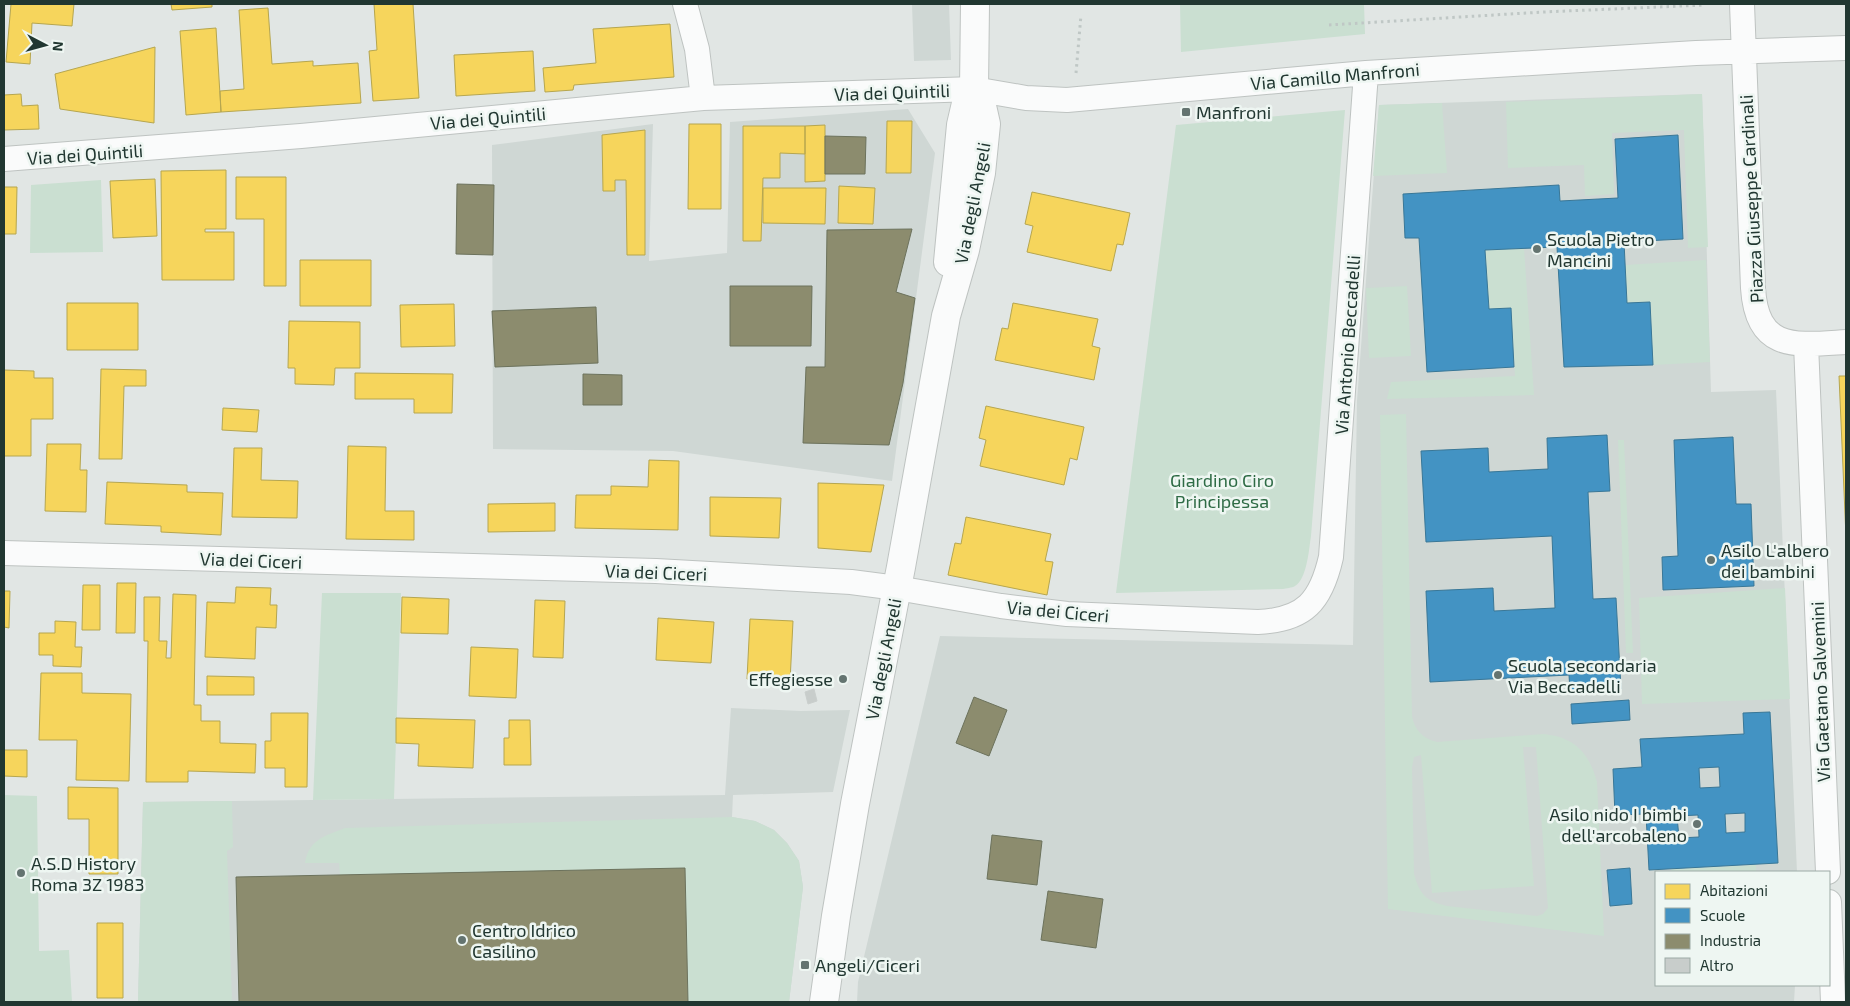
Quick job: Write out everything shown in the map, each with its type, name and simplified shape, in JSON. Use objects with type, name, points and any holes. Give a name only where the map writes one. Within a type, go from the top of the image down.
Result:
[{"type":"street","points":[[685,4],[697,49],[703,98]]},
{"type":"street","name":"Via degli Angeli","points":[[824,1002],[855,804],[897,588],[946,316],[948,254],[960,125],[967,99],[974,90],[975,4]]},
{"type":"street","name":"Piazza Giuseppe Cardinali","points":[[1742,4],[1755,308],[1761,322],[1772,336],[1781,340],[1806,344],[1846,342]]},
{"type":"street","points":[[1744,52],[1846,48]]},
{"type":"street","name":"Via Camillo Manfroni","points":[[974,90],[1026,98],[1067,100],[1366,73],[1696,53],[1744,52]]},
{"type":"street","name":"Via Antonio Beccadelli","points":[[1303,610],[1315,597],[1324,581],[1331,557],[1333,540],[1366,73]]},
{"type":"street","name":"Via dei Quintili","points":[[4,159],[292,137],[703,98],[974,90]]},
{"type":"street","name":"Via Gaetano Salvemini","points":[[1806,344],[1828,871]]},
{"type":"street","name":"Via dei Ciceri","points":[[4,553],[656,571],[851,582],[1001,606],[1085,615],[1258,622],[1280,621],[1303,610]]},
{"type":"street","points":[[1830,927],[1833,1002]]},
{"type":"path","points":[[1329,25],[1705,4]]},
{"type":"path","points":[[1076,74],[1081,15]]},
{"type":"shaded area","points":[[912,4],[949,4],[951,60],[914,61]]},
{"type":"shaded area","points":[[1702,94],[1711,392],[1776,390],[1797,871],[1655,871],[1655,986],[1795,986],[1794,1002],[857,1002],[858,982],[940,636],[1353,645],[1357,401],[1379,105]]},
{"type":"shaded area","points":[[908,109],[935,153],[892,481],[673,451],[493,449],[492,145],[653,124],[649,261],[727,253],[730,122]]},
{"type":"shaded area","name":"Centro Idrico Casilino","points":[[731,708],[801,711],[850,710],[833,792],[733,795],[732,817],[755,821],[774,830],[787,843],[799,861],[803,887],[789,1002],[138,1002],[143,802],[725,795]]},
{"type":"green space","points":[[1180,4],[1364,4],[1365,34],[1181,52]]},
{"type":"green space","points":[[1702,94],[1708,247],[1688,248],[1684,130],[1612,133],[1614,194],[1585,196],[1584,165],[1508,168],[1506,102]]},
{"type":"green space","points":[[1442,103],[1447,173],[1373,176],[1379,105]]},
{"type":"green space","name":"Giardino Ciro Principessa","points":[[1345,110],[1311,536],[1305,571],[1295,586],[1283,589],[1116,593],[1176,125]]},
{"type":"green space","points":[[101,180],[103,252],[30,253],[31,185]]},
{"type":"green space","points":[[1524,248],[1534,395],[1387,399],[1391,382],[1515,376],[1511,308],[1489,309],[1485,250]]},
{"type":"green space","points":[[1706,260],[1710,362],[1653,365],[1650,302],[1627,303],[1625,265]]},
{"type":"green space","points":[[1407,286],[1411,356],[1369,358],[1366,288]]},
{"type":"green space","points":[[1406,414],[1412,716],[1415,725],[1423,736],[1437,742],[1543,734],[1572,743],[1585,754],[1594,771],[1597,782],[1604,936],[1388,909],[1380,415]],"holes":[[[1523,747],[1536,747],[1548,908],[1543,914],[1537,916],[1447,906],[1429,899],[1422,892],[1414,874],[1412,767],[1414,757],[1421,755],[1432,893],[1534,886]]]},
{"type":"green space","points":[[1618,440],[1624,440],[1633,653],[1626,653]]},
{"type":"green space","points":[[1785,588],[1790,699],[1642,704],[1639,598]]},
{"type":"green space","points":[[322,593],[401,593],[394,799],[313,800]]},
{"type":"green space","name":"A.S.D History Roma 3Z 1983","points":[[4,795],[37,796],[39,951],[69,950],[72,1002],[4,1002]]},
{"type":"green space","points":[[232,801],[233,847],[227,851],[232,1002],[138,1002],[143,802]]},
{"type":"green space","points":[[732,817],[755,821],[774,830],[787,843],[799,861],[803,887],[789,1002],[688,1002],[685,868],[340,875],[339,863],[305,863],[314,843],[325,836],[345,828]]},
{"type":"green space","points":[[1756,865],[1756,871],[1671,871],[1671,869]]},
{"type":"building: Abitazioni","points":[[11,4],[74,4],[72,26],[32,23],[30,64],[6,62]]},
{"type":"building: Abitazioni","points":[[171,4],[212,4],[212,7],[172,10]]},
{"type":"building: Abitazioni","points":[[374,4],[413,4],[419,98],[373,101],[369,51],[377,50]]},
{"type":"building: Abitazioni","points":[[268,8],[272,64],[313,61],[313,66],[358,63],[361,103],[221,112],[220,91],[244,89],[239,10]]},
{"type":"building: Abitazioni","points":[[670,24],[674,77],[574,85],[573,90],[545,92],[543,68],[596,63],[593,29]]},
{"type":"building: Abitazioni","points":[[216,28],[221,112],[186,115],[180,31]]},
{"type":"building: Abitazioni","points":[[155,47],[154,123],[60,109],[55,74]]},
{"type":"building: Abitazioni","points":[[533,51],[535,91],[456,96],[454,55]]},
{"type":"building: Abitazioni","points":[[21,94],[22,106],[38,105],[39,129],[4,130],[4,95]]},
{"type":"building: Abitazioni","points":[[887,121],[912,121],[911,173],[886,173]]},
{"type":"building: Abitazioni","points":[[689,124],[721,124],[721,209],[688,209]]},
{"type":"building: Abitazioni","points":[[825,125],[825,181],[805,182],[805,126]]},
{"type":"building: Abitazioni","points":[[743,126],[805,126],[805,154],[780,153],[780,178],[763,178],[761,241],[743,241]]},
{"type":"building: Abitazioni","points":[[645,130],[645,255],[627,255],[626,180],[615,180],[615,191],[603,191],[602,135]]},
{"type":"building: Abitazioni","points":[[226,170],[226,229],[205,229],[205,232],[234,232],[234,280],[162,280],[161,171]]},
{"type":"building: Abitazioni","points":[[236,177],[286,177],[286,286],[264,286],[264,219],[236,219]]},
{"type":"building: Abitazioni","points":[[155,179],[157,236],[113,238],[110,181]]},
{"type":"building: Abitazioni","points":[[839,186],[875,188],[873,224],[838,223]]},
{"type":"building: Abitazioni","points":[[4,187],[17,187],[16,234],[4,234]]},
{"type":"building: Abitazioni","points":[[763,188],[826,188],[825,224],[763,223]]},
{"type":"building: Abitazioni","points":[[1032,192],[1130,213],[1123,245],[1117,244],[1111,271],[1027,252],[1033,226],[1025,224]]},
{"type":"building: Abitazioni","points":[[300,260],[371,260],[371,306],[300,306]]},
{"type":"building: Abitazioni","points":[[67,303],[138,303],[138,350],[67,350]]},
{"type":"building: Abitazioni","points":[[1013,303],[1098,319],[1092,346],[1100,348],[1094,380],[995,360],[1002,328],[1008,329]]},
{"type":"building: Abitazioni","points":[[454,304],[455,346],[401,347],[400,305]]},
{"type":"building: Abitazioni","points":[[289,321],[360,322],[360,368],[335,368],[334,385],[295,384],[295,368],[288,368]]},
{"type":"building: Abitazioni","points":[[101,369],[146,370],[146,386],[124,386],[122,459],[99,459]]},
{"type":"building: Abitazioni","points":[[4,370],[34,371],[34,378],[53,378],[53,419],[31,419],[31,456],[4,456]]},
{"type":"building: Abitazioni","points":[[355,373],[453,374],[452,413],[414,413],[414,399],[355,399]]},
{"type":"building: Abitazioni","points":[[1839,376],[1846,376],[1846,537]]},
{"type":"building: Abitazioni","points":[[986,406],[1084,427],[1077,460],[1070,458],[1064,485],[980,466],[986,440],[979,438]]},
{"type":"building: Abitazioni","points":[[223,408],[259,410],[257,432],[222,430]]},
{"type":"building: Abitazioni","points":[[47,444],[81,444],[80,470],[87,470],[86,512],[45,511]]},
{"type":"building: Abitazioni","points":[[348,446],[386,447],[385,511],[414,511],[414,540],[346,539]]},
{"type":"building: Abitazioni","points":[[234,448],[262,448],[261,480],[298,481],[297,518],[232,517]]},
{"type":"building: Abitazioni","points":[[649,460],[679,461],[678,530],[575,528],[576,495],[611,495],[611,486],[648,487]]},
{"type":"building: Abitazioni","points":[[107,482],[187,485],[187,492],[223,493],[221,535],[161,532],[161,526],[105,524]]},
{"type":"building: Abitazioni","points":[[818,483],[884,485],[871,552],[818,548]]},
{"type":"building: Abitazioni","points":[[710,497],[781,498],[779,538],[710,536]]},
{"type":"building: Abitazioni","points":[[555,503],[555,531],[488,532],[488,504]]},
{"type":"building: Abitazioni","points":[[966,517],[1051,534],[1045,561],[1053,562],[1047,595],[948,575],[955,543],[961,544]]},
{"type":"building: Abitazioni","points":[[117,583],[136,583],[135,633],[116,633]]},
{"type":"building: Abitazioni","points":[[83,585],[100,585],[100,630],[82,630]]},
{"type":"building: Abitazioni","points":[[236,587],[271,588],[270,605],[277,605],[276,628],[256,627],[255,659],[205,657],[207,602],[235,603]]},
{"type":"building: Abitazioni","points":[[4,591],[10,591],[9,628],[4,627]]},
{"type":"building: Abitazioni","points":[[173,594],[196,595],[194,705],[201,705],[201,721],[220,721],[220,743],[256,744],[255,773],[188,771],[188,782],[146,782],[148,641],[144,641],[144,597],[160,597],[159,641],[167,641],[166,658],[171,658]]},
{"type":"building: Abitazioni","points":[[402,597],[449,599],[448,634],[401,633]]},
{"type":"building: Abitazioni","points":[[535,600],[565,601],[563,658],[533,657]]},
{"type":"building: Abitazioni","points":[[658,618],[714,622],[711,663],[656,660]]},
{"type":"building: Abitazioni","points":[[750,619],[793,621],[790,682],[747,679]]},
{"type":"building: Abitazioni","points":[[55,621],[76,622],[75,647],[82,647],[81,667],[53,666],[53,655],[39,655],[39,633],[55,633]]},
{"type":"building: Abitazioni","points":[[471,647],[518,649],[516,698],[469,696]]},
{"type":"building: Abitazioni","points":[[41,673],[82,673],[82,693],[131,694],[129,781],[76,780],[77,740],[39,740]]},
{"type":"building: Abitazioni","points":[[207,676],[254,677],[254,695],[207,695]]},
{"type":"building: Abitazioni","points":[[271,713],[308,713],[307,787],[285,787],[285,768],[265,768],[265,741],[271,741]]},
{"type":"building: Abitazioni","points":[[396,718],[475,720],[473,768],[418,766],[419,744],[396,743]]},
{"type":"building: Abitazioni","points":[[509,720],[530,720],[531,765],[504,765],[504,738],[509,738]]},
{"type":"building: Abitazioni","points":[[4,750],[27,750],[27,777],[4,776]]},
{"type":"building: Abitazioni","points":[[68,787],[118,788],[118,874],[89,874],[89,819],[68,819]]},
{"type":"building: Abitazioni","points":[[97,923],[123,923],[123,998],[97,998]]},
{"type":"building: Scuole","points":[[1678,135],[1683,239],[1624,242],[1627,303],[1650,302],[1653,365],[1564,367],[1557,247],[1485,250],[1489,309],[1511,308],[1514,367],[1427,372],[1419,238],[1405,238],[1403,194],[1559,185],[1560,201],[1618,198],[1615,139]]},
{"type":"building: Scuole","points":[[1607,435],[1610,491],[1588,492],[1593,599],[1616,598],[1621,689],[1570,691],[1569,675],[1430,682],[1426,591],[1493,588],[1494,611],[1555,608],[1552,536],[1426,542],[1421,451],[1488,448],[1489,472],[1548,469],[1547,438]]},
{"type":"building: Scuole","points":[[1733,437],[1736,504],[1751,504],[1754,586],[1663,590],[1662,557],[1678,556],[1674,440]]},
{"type":"building: Scuole","points":[[1629,700],[1630,720],[1572,724],[1571,704]]},
{"type":"building: Scuole","points":[[1770,712],[1778,863],[1649,870],[1646,814],[1615,815],[1613,769],[1642,767],[1640,739],[1744,734],[1743,713]],"holes":[[[1719,767],[1720,787],[1700,788],[1699,768]],[[1745,813],[1745,832],[1726,833],[1725,814]],[[1698,815],[1699,837],[1679,838],[1677,816]]]},
{"type":"building: Scuole","points":[[1630,868],[1632,904],[1610,906],[1607,870]]},
{"type":"building: Industria","points":[[825,136],[866,137],[865,174],[825,174]]},
{"type":"building: Industria","points":[[457,184],[494,185],[493,255],[456,254]]},
{"type":"building: Industria","points":[[912,229],[896,292],[915,298],[903,383],[889,445],[803,443],[806,367],[825,367],[827,230]]},
{"type":"building: Industria","points":[[730,286],[812,286],[811,346],[730,346]]},
{"type":"building: Industria","points":[[596,307],[598,363],[495,367],[492,311]]},
{"type":"building: Industria","points":[[583,374],[622,375],[622,405],[583,405]]},
{"type":"building: Industria","points":[[974,697],[1007,710],[989,756],[956,743]]},
{"type":"building: Industria","points":[[992,835],[1042,841],[1037,885],[987,879]]},
{"type":"building: Industria","name":"Centro Idrico Casilino","points":[[685,868],[688,1002],[239,1002],[236,877]]},
{"type":"building: Industria","points":[[1048,891],[1103,899],[1096,948],[1041,940]]},
{"type":"building: Altro","points":[[814,689],[817,701],[808,704],[805,692]]},
{"type":"place","name":"Manfroni","points":[[1186,112]]},
{"type":"place","name":"Scuola Pietro Mancini","points":[[1537,249]]},
{"type":"place","name":"Asilo L'albero dei bambini","points":[[1711,560]]},
{"type":"place","name":"Scuola secondaria Via Beccadelli","points":[[1498,675]]},
{"type":"place","name":"Effegiesse","points":[[843,679]]},
{"type":"place","name":"Asilo nido I bimbi dell'arcobaleno","points":[[1697,824]]},
{"type":"place","name":"A.S.D History Roma 3Z 1983","points":[[21,873]]},
{"type":"place","name":"Centro Idrico Casilino","points":[[462,940]]},
{"type":"place","name":"Angeli/Ciceri","points":[[805,965]]}]
